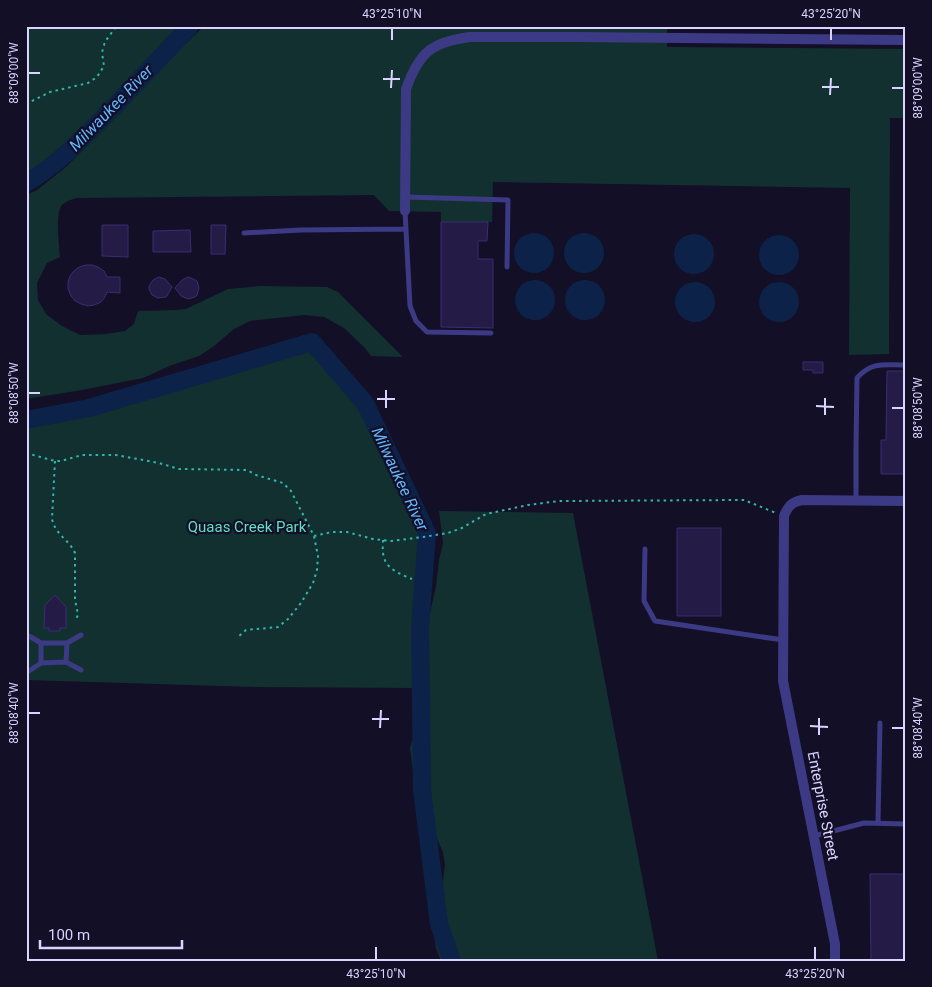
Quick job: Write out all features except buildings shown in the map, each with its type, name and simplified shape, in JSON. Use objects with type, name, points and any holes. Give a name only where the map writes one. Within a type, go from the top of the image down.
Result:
[{"type":"street","points":[[405,211],[406,89],[419,61],[438,45],[453,39],[575,37],[906,40]]},
{"type":"street","points":[[786,511],[794,502],[802,500],[906,501]]},
{"type":"street","name":"Enterprise Street","points":[[786,511],[783,681],[835,944],[835,961]]},
{"type":"lane","points":[[406,197],[508,200],[506,267]]},
{"type":"lane","points":[[405,211],[410,306],[416,321],[428,332],[491,333]]},
{"type":"lane","points":[[244,233],[301,230],[406,229]]},
{"type":"lane","points":[[856,501],[857,378],[864,371],[875,365],[906,364]]},
{"type":"lane","points":[[645,549],[644,601],[655,621],[783,640]]},
{"type":"lane","points":[[29,636],[41,643],[67,643],[81,635]]},
{"type":"lane","points":[[41,643],[41,663]]},
{"type":"lane","points":[[66,662],[67,643]]},
{"type":"lane","points":[[29,671],[41,663],[66,662],[81,670]]},
{"type":"lane","points":[[878,823],[880,723]]},
{"type":"lane","points":[[814,836],[864,823],[906,824]]},
{"type":"path","points":[[26,104],[50,92],[88,82],[97,77],[104,66],[102,51],[104,43],[116,26]]},
{"type":"path","points":[[26,453],[55,461],[82,455],[106,455],[140,459],[179,469],[247,470],[256,475],[283,483],[291,490],[314,536],[318,556],[317,570],[313,583],[301,603],[288,619],[278,627],[246,630],[238,637]]},
{"type":"path","points":[[55,461],[52,519],[57,532],[72,547],[75,553],[75,599],[78,616],[75,621]]},
{"type":"path","points":[[314,536],[332,532],[347,532],[383,540],[405,540],[448,533],[462,528],[486,514],[559,501],[744,500],[786,511]]},
{"type":"path","points":[[383,540],[383,555],[386,562],[395,571],[412,579]]},
{"type":"green space","points":[[26,26],[190,26],[78,142],[53,164],[26,183]]},
{"type":"green space","points":[[204,26],[667,26],[667,47],[906,49],[906,118],[890,118],[889,354],[849,355],[850,188],[493,182],[492,222],[441,222],[441,212],[389,211],[374,195],[76,198],[62,205],[60,209],[58,230],[60,257],[47,263],[37,283],[38,300],[46,314],[62,326],[80,335],[125,331],[134,324],[138,311],[186,309],[228,289],[260,286],[327,287],[338,292],[403,357],[371,356],[344,328],[324,317],[304,315],[250,321],[234,329],[199,356],[143,378],[26,399],[26,195],[37,190],[67,166]]},
{"type":"green space","name":"Quaas Creek Park","points":[[312,342],[365,403],[427,533],[423,631],[429,617],[443,543],[439,511],[573,513],[658,961],[441,961],[436,948],[432,922],[433,903],[443,881],[445,865],[443,852],[431,826],[414,779],[410,748],[416,726],[416,688],[255,687],[26,680],[26,420],[89,408]]},
{"type":"water","points":[[534,233],[548,239],[554,253],[548,267],[534,273],[520,267],[514,253],[520,239]]},
{"type":"water","points":[[584,233],[598,239],[604,253],[598,267],[584,273],[570,267],[564,253],[570,239]]},
{"type":"water","points":[[694,234],[708,240],[714,254],[708,268],[694,274],[680,268],[674,254],[680,240]]},
{"type":"water","points":[[779,235],[793,241],[799,255],[793,269],[779,275],[765,269],[759,255],[765,241]]},
{"type":"water","points":[[535,280],[549,286],[555,300],[549,314],[535,320],[521,314],[515,300],[521,286]]},
{"type":"water","points":[[585,280],[599,286],[605,300],[599,314],[585,320],[571,314],[565,300],[571,286]]},
{"type":"water","points":[[695,282],[709,288],[715,302],[709,316],[695,322],[681,316],[675,302],[681,288]]},
{"type":"water","points":[[779,282],[793,288],[799,302],[793,316],[779,322],[765,316],[759,302],[765,288]]},
{"type":"waterway","name":"Milwaukee River","points":[[26,183],[53,164],[78,142],[190,26]]},
{"type":"waterway","name":"Milwaukee River","points":[[26,420],[89,408],[312,342],[365,403],[427,533],[420,627],[422,790],[439,924],[452,961]]}]
